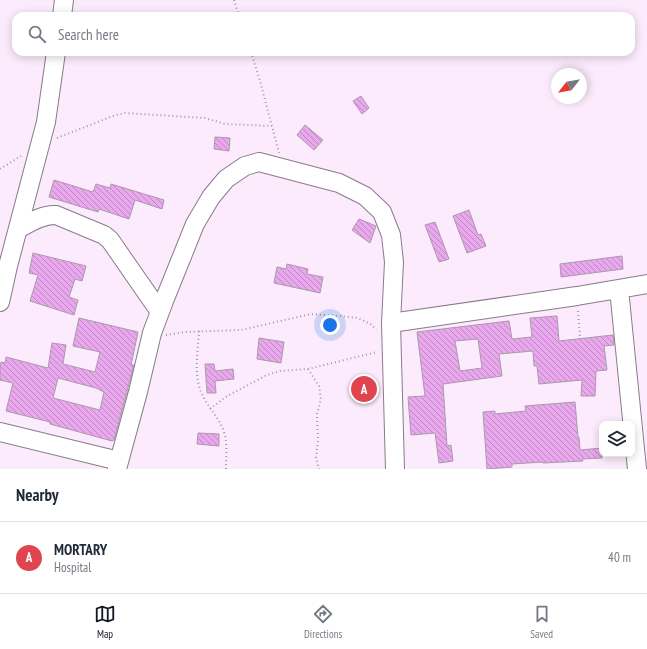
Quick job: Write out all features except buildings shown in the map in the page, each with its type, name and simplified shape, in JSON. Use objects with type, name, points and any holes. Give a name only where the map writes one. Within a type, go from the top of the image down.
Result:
[{"type":"street","points":[[62,12],[64,0]]},
{"type":"street","points":[[0,302],[46,122],[55,56]]},
{"type":"street","points":[[0,432],[118,465],[151,338],[195,224],[211,198],[226,179],[245,166],[259,162],[339,183],[365,196],[382,212],[391,235],[394,262],[384,327],[392,354],[395,469]]},
{"type":"street","points":[[18,229],[45,216],[56,215],[104,235],[110,240],[160,312]]},
{"type":"street","points":[[384,327],[647,284]]},
{"type":"street","points":[[619,289],[637,469]]},
{"type":"path","points":[[234,0],[238,12]]},
{"type":"path","points":[[252,56],[283,168]]},
{"type":"path","points":[[0,169],[40,145],[113,116],[125,113],[205,118],[225,124],[272,126]]},
{"type":"path","points":[[577,296],[580,337]]},
{"type":"path","points":[[151,338],[185,332],[241,330],[311,314],[358,318],[372,325],[384,327]]},
{"type":"path","points":[[199,331],[197,379],[203,398],[217,418],[226,438],[226,469]]},
{"type":"path","points":[[210,408],[227,396],[280,371],[308,369],[389,349],[392,354]]},
{"type":"path","points":[[308,369],[319,386],[321,399],[317,414],[318,441],[316,456],[319,469]]},
{"type":"place","name":"MORTARY","points":[[364,389]]}]
